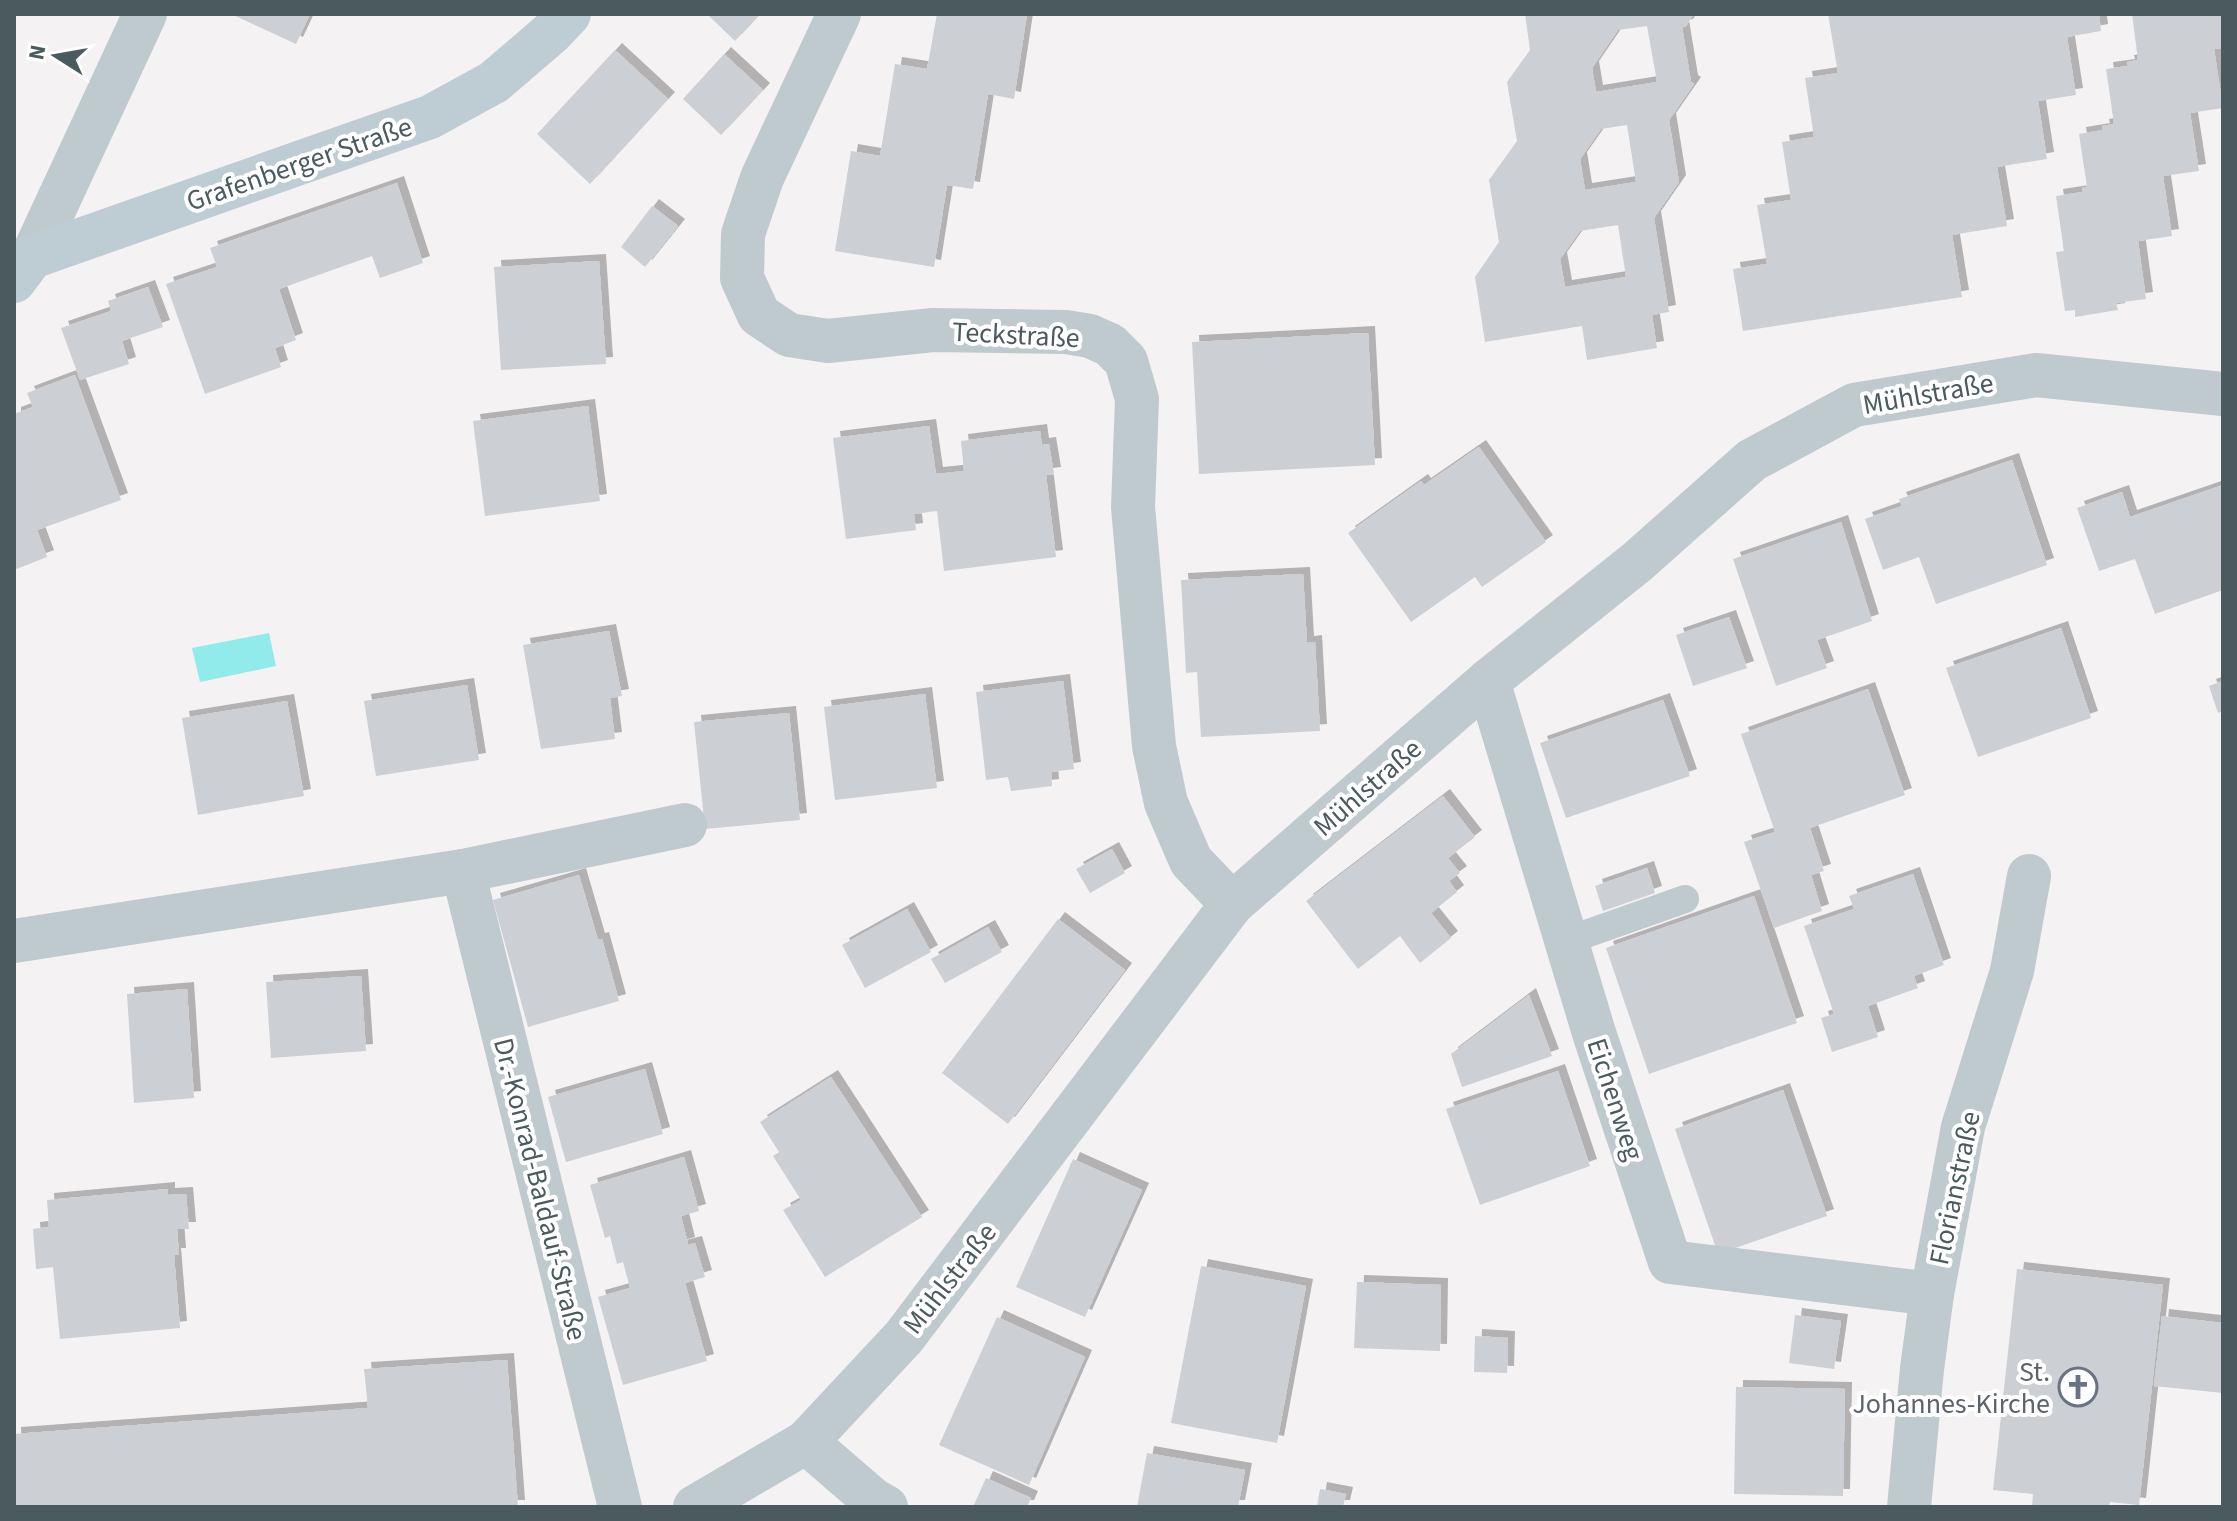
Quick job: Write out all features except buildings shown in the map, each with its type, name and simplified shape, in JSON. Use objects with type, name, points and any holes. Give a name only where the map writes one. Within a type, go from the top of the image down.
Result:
[{"type":"street","points":[[23,269],[145,14]]},
{"type":"street","name":"Grafenberger Straße","points":[[23,269],[430,117],[494,82],[569,14]]},
{"type":"street","name":"Teckstraße","points":[[839,14],[762,178],[743,234],[742,278],[753,303],[759,315],[789,335],[828,341],[933,330],[1066,332],[1090,336],[1110,345],[1126,361],[1137,399],[1133,507],[1154,746],[1166,803],[1191,861],[1232,904]]},
{"type":"street","name":"Mühlstraße","points":[[695,1507],[806,1442],[904,1337],[1232,904],[1488,681],[1637,562],[1752,460],[1854,405],[2036,375],[2223,394]]},
{"type":"street","name":"Eichenweg","points":[[1488,681],[1566,941],[1670,1262],[1932,1294]]},
{"type":"street","points":[[14,941],[463,871],[685,825]]},
{"type":"street","name":"Dr.-Konrad-Baldauf-Straße","points":[[463,871],[620,1507]]},
{"type":"street","name":"Florianstraße","points":[[1909,1507],[1932,1294],[1963,1127],[2012,971],[2029,876]]},
{"type":"street","points":[[806,1442],[872,1499],[886,1507]]},
{"type":"lane","points":[[1566,941],[1685,899]]},
{"type":"water","points":[[269,633],[276,666],[200,682],[192,648]]},
{"type":"place","name":"St. Johannes-Kirche","points":[[2078,1387]]}]
